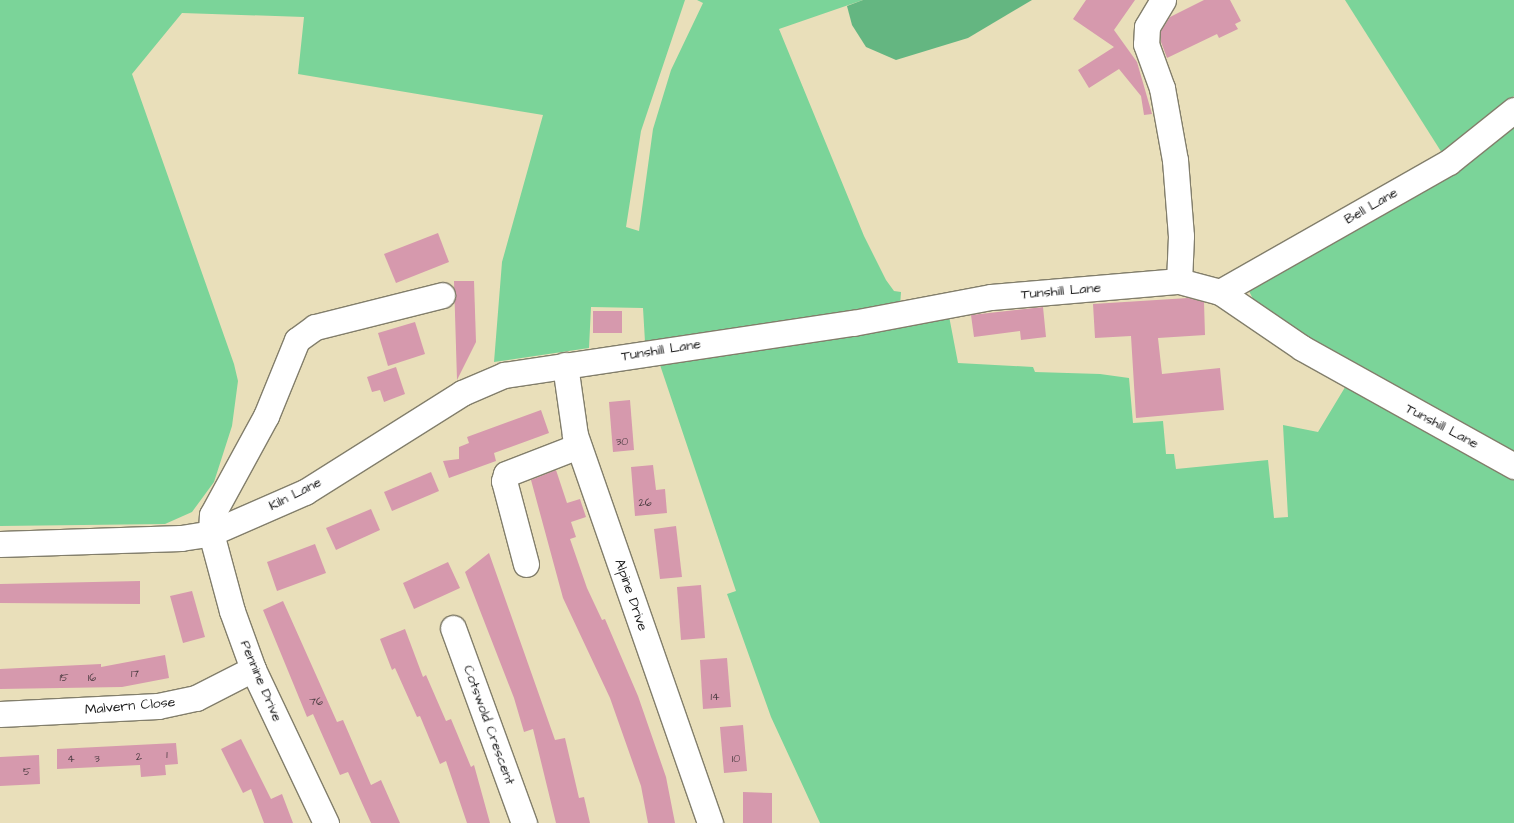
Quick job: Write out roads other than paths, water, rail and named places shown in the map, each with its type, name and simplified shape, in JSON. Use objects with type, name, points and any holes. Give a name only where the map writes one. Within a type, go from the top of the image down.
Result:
[{"type":"street","points":[[1163,0],[1147,27],[1146,44],[1162,88],[1175,160],[1181,236],[1179,281]]},
{"type":"street","name":"Bell Lane","points":[[1220,292],[1450,162],[1514,110]]},
{"type":"street","name":"Tunshill Lane","points":[[565,365],[853,323],[991,297],[1179,281],[1220,292],[1335,368],[1514,466]]},
{"type":"street","points":[[211,533],[212,515],[218,498],[266,416],[297,340],[315,327],[442,295]]},
{"type":"street","name":"Alpine Drive","points":[[565,365],[578,446],[710,823]]},
{"type":"street","name":"Kiln Lane","points":[[0,544],[181,538],[211,533],[305,492],[484,381],[565,365]]},
{"type":"street","points":[[526,564],[504,481],[506,474],[578,446]]},
{"type":"street","name":"Pennine Drive","points":[[211,533],[232,610],[253,669],[326,823]]},
{"type":"street","name":"Cotswold Crescent","points":[[453,628],[524,823]]},
{"type":"street","name":"Malvern Close","points":[[0,714],[158,706],[196,698],[253,669]]}]
